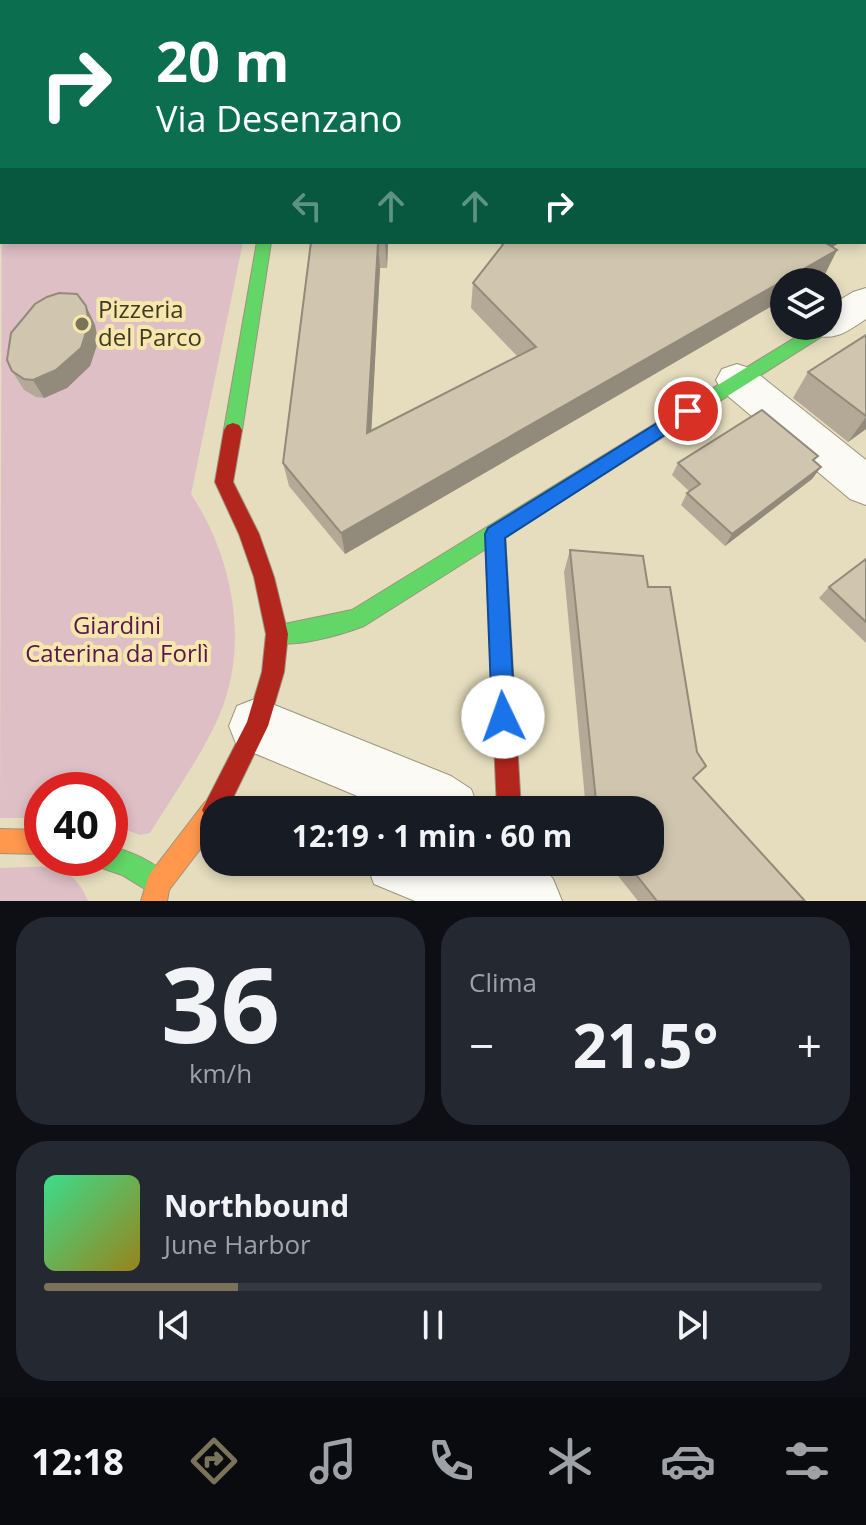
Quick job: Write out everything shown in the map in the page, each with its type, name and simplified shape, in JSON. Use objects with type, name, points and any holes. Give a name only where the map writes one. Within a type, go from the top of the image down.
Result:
[{"type":"street","points":[[222,796],[257,726],[273,672],[277,634],[264,577],[249,534],[224,482],[264,244]]},
{"type":"street","points":[[842,316],[866,301]]},
{"type":"street","points":[[277,634],[319,629],[357,619],[802,340]]},
{"type":"street","points":[[737,380],[866,486]]},
{"type":"street","points":[[495,534],[508,796]]},
{"type":"street","points":[[257,726],[428,796]]},
{"type":"street","points":[[128,864],[156,892],[200,832]]},
{"type":"street","points":[[0,841],[24,842]]},
{"type":"street","points":[[459,876],[510,884]]},
{"type":"green space","name":"Giardini Caterina da Forlì","points":[[2,244],[243,244],[191,494],[217,545],[232,602],[234,660],[219,716],[150,833],[140,835],[128,831],[128,772],[24,772],[24,818],[0,818]]},
{"type":"green space","points":[[24,867],[24,876],[70,876],[88,901],[0,901],[0,868]]},
{"type":"building","points":[[311,244],[378,244],[367,433],[536,347],[473,283],[503,244],[827,244],[837,250],[805,268],[770,268],[770,288],[341,533],[283,463]]},
{"type":"building","points":[[59,293],[77,294],[86,306],[89,323],[81,348],[56,370],[33,380],[24,379],[12,371],[7,360],[11,333],[35,304]]},
{"type":"building","points":[[866,335],[866,416],[808,372]]},
{"type":"building","points":[[762,410],[818,456],[813,460],[821,467],[732,534],[687,493],[700,484],[678,463]]},
{"type":"building","points":[[570,550],[643,556],[648,587],[670,587],[697,752],[706,766],[693,778],[805,901],[657,901],[637,876],[664,876],[664,796],[596,796]]},
{"type":"building","points":[[866,559],[866,622],[829,587]]},
{"type":"traffic: fast","points":[[233,430],[264,244]]},
{"type":"traffic: fast","points":[[277,634],[319,629],[357,619],[804,340]]},
{"type":"traffic: fast","points":[[128,864],[158,884]]},
{"type":"traffic: slow","points":[[154,901],[158,884],[200,829]]},
{"type":"traffic: slow","points":[[0,841],[24,842]]},
{"type":"traffic: jam","points":[[221,796],[257,726],[273,672],[277,634],[264,577],[249,534],[224,482],[233,430]]},
{"type":"traffic: jam","points":[[495,534],[508,796]]},
{"type":"place","name":"Pizzeria del Parco","points":[[82,324]]},
{"type":"route","points":[[503,717],[495,534],[514,519],[688,411]]}]
